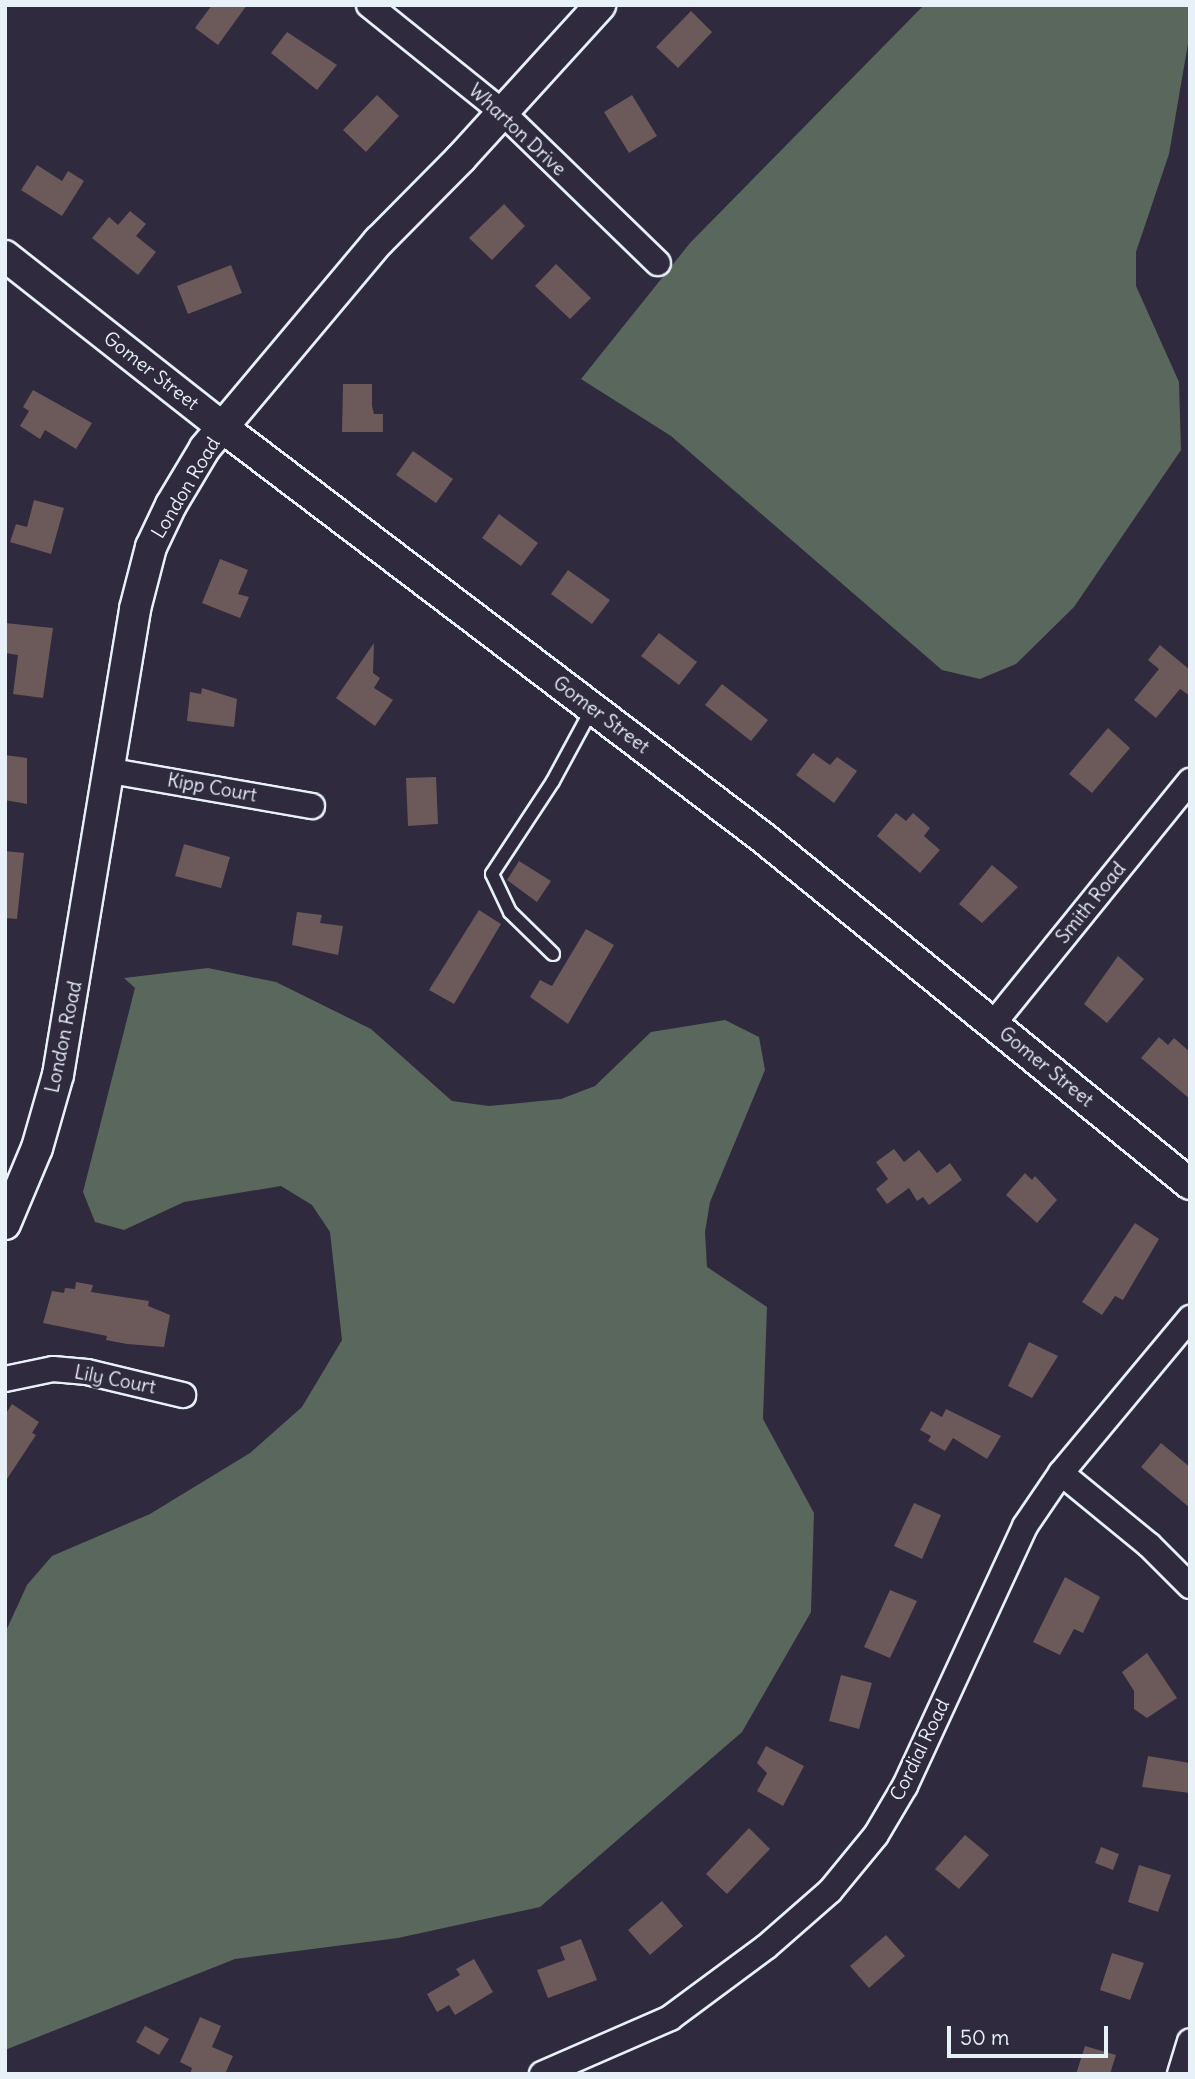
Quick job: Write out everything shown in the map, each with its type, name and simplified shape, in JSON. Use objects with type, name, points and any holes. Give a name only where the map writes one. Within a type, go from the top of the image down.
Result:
[{"type":"street","name":"Wharton Drive","points":[[369,5],[502,112],[657,263]]},
{"type":"street","name":"London Road","points":[[5,1224],[37,1148],[58,1075],[111,771],[135,609],[151,547],[171,505],[222,427],[379,241],[600,5]]},
{"type":"street","name":"Gomer Street","points":[[5,256],[222,427],[762,837],[1190,1184]]},
{"type":"street","name":"Kipp Court","points":[[111,771],[312,806]]},
{"type":"street","name":"Smith Road","points":[[993,1024],[1190,781]]},
{"type":"street","name":"Cordial Road","points":[[542,2074],[670,2018],[766,1947],[830,1891],[876,1835],[905,1786],[1025,1525],[1062,1473],[1190,1318]]},
{"type":"street","name":"Lily Court","points":[[5,1379],[53,1369],[87,1372],[183,1395]]},
{"type":"street","points":[[1062,1473],[1149,1545],[1190,1586]]},
{"type":"street","points":[[1180,2074],[1190,2042]]},
{"type":"lane","points":[[553,954],[510,912],[492,874],[553,782],[593,709]]},
{"type":"green space","points":[[924,5],[1190,5],[1190,32],[1169,154],[1136,252],[1136,286],[1179,382],[1181,450],[1074,607],[1016,664],[980,679],[942,670],[671,436],[581,379],[690,243]]},
{"type":"green space","points":[[208,968],[276,982],[371,1029],[452,1101],[489,1106],[561,1099],[595,1086],[651,1032],[725,1020],[759,1037],[765,1070],[710,1202],[705,1232],[707,1267],[767,1307],[763,1419],[814,1513],[811,1612],[742,1732],[540,1907],[398,1938],[235,1959],[5,2050],[5,1633],[27,1585],[52,1556],[150,1514],[250,1453],[302,1407],[342,1340],[330,1232],[312,1205],[281,1186],[184,1202],[124,1230],[95,1222],[83,1192],[135,988],[124,978]]},
{"type":"building","points":[[212,5],[247,5],[218,45],[195,28]]},
{"type":"building","points":[[691,11],[712,32],[678,68],[656,47]]},
{"type":"building","points":[[287,32],[337,65],[317,90],[271,53]]},
{"type":"building","points":[[377,95],[399,116],[366,152],[343,130]]},
{"type":"building","points":[[632,95],[657,136],[629,153],[604,112]]},
{"type":"building","points":[[37,165],[62,181],[68,171],[84,181],[62,216],[21,190]]},
{"type":"building","points":[[504,204],[525,226],[492,260],[469,238]]},
{"type":"building","points":[[130,211],[146,224],[136,236],[156,252],[138,275],[92,238],[109,217],[118,225]]},
{"type":"building","points":[[556,264],[591,298],[570,319],[535,286]]},
{"type":"building","points":[[231,265],[242,293],[188,314],[177,286]]},
{"type":"building","points":[[343,384],[372,384],[372,406],[374,414],[383,414],[383,432],[342,432]]},
{"type":"building","points":[[33,390],[92,423],[76,449],[45,430],[40,439],[20,426],[29,411],[23,407]]},
{"type":"building","points":[[413,451],[453,479],[436,503],[396,475]]},
{"type":"building","points":[[34,500],[64,508],[51,554],[10,542],[16,524],[27,527]]},
{"type":"building","points":[[499,514],[538,543],[521,566],[482,538]]},
{"type":"building","points":[[220,559],[248,570],[238,594],[249,597],[240,618],[202,603]]},
{"type":"building","points":[[568,570],[610,600],[592,624],[551,594]]},
{"type":"building","points":[[5,623],[53,628],[43,698],[13,694],[18,655],[5,653]]},
{"type":"building","points":[[659,633],[697,662],[679,685],[641,656]]},
{"type":"building","points":[[374,643],[373,673],[380,678],[374,688],[393,700],[375,726],[336,698]]},
{"type":"building","points":[[1160,645],[1190,670],[1190,696],[1180,689],[1156,718],[1134,700],[1159,669],[1148,660]]},
{"type":"building","points":[[722,684],[768,720],[751,741],[705,705]]},
{"type":"building","points":[[202,688],[237,699],[234,727],[187,721],[190,692],[201,694]]},
{"type":"building","points":[[1108,728],[1130,748],[1092,793],[1069,774]]},
{"type":"building","points":[[813,753],[830,765],[837,757],[857,771],[834,803],[796,775]]},
{"type":"building","points":[[5,755],[27,758],[27,804],[5,800]]},
{"type":"building","points":[[436,777],[438,824],[408,826],[406,778]]},
{"type":"building","points":[[896,813],[906,821],[913,813],[930,828],[924,836],[940,850],[920,873],[877,836]]},
{"type":"building","points":[[184,844],[230,857],[221,888],[175,876]]},
{"type":"building","points":[[5,851],[24,853],[17,919],[5,918]]},
{"type":"building","points":[[519,861],[551,881],[537,902],[507,880]]},
{"type":"building","points":[[992,865],[1018,887],[982,923],[959,904]]},
{"type":"building","points":[[479,910],[501,924],[454,1004],[429,990]]},
{"type":"building","points":[[297,912],[322,915],[320,923],[343,926],[338,955],[292,945]]},
{"type":"building","points":[[586,929],[614,945],[568,1024],[530,997],[540,980],[552,986]]},
{"type":"building","points":[[1118,956],[1144,979],[1107,1023],[1084,1004]]},
{"type":"building","points":[[1159,1037],[1168,1045],[1174,1038],[1190,1052],[1190,1099],[1141,1058]]},
{"type":"building","points":[[894,1149],[904,1162],[919,1150],[937,1173],[950,1163],[962,1180],[929,1205],[923,1197],[917,1201],[909,1188],[887,1204],[876,1189],[888,1179],[876,1162]]},
{"type":"building","points":[[1025,1173],[1032,1180],[1035,1176],[1057,1200],[1037,1223],[1006,1195]]},
{"type":"building","points":[[1135,1223],[1159,1239],[1123,1300],[1115,1296],[1102,1315],[1082,1302]]},
{"type":"building","points":[[76,1282],[93,1285],[91,1292],[149,1301],[148,1306],[170,1315],[164,1347],[106,1340],[107,1336],[43,1323],[52,1291],[64,1293],[65,1288],[75,1289]]},
{"type":"building","points":[[1029,1342],[1058,1356],[1032,1398],[1008,1386]]},
{"type":"building","points":[[12,1404],[39,1422],[32,1433],[36,1435],[5,1482],[5,1415]]},
{"type":"building","points":[[946,1409],[1001,1436],[987,1459],[953,1438],[945,1451],[928,1441],[931,1436],[920,1430],[931,1411],[942,1417]]},
{"type":"building","points":[[1161,1443],[1190,1467],[1190,1508],[1141,1467]]},
{"type":"building","points":[[914,1503],[941,1515],[922,1559],[894,1546]]},
{"type":"building","points":[[1065,1577],[1100,1597],[1083,1633],[1074,1629],[1060,1655],[1033,1642]]},
{"type":"building","points":[[890,1590],[917,1601],[890,1658],[864,1647]]},
{"type":"building","points":[[1147,1653],[1177,1698],[1147,1718],[1134,1709],[1134,1691],[1122,1672]]},
{"type":"building","points":[[841,1675],[872,1683],[859,1729],[829,1721]]},
{"type":"building","points":[[766,1746],[804,1766],[783,1806],[757,1791],[767,1773],[757,1763]]},
{"type":"building","points":[[1148,1756],[1190,1763],[1190,1793],[1142,1787]]},
{"type":"building","points":[[749,1828],[770,1849],[727,1894],[706,1874]]},
{"type":"building","points":[[965,1835],[989,1855],[959,1889],[935,1869]]},
{"type":"building","points":[[1101,1847],[1119,1854],[1113,1870],[1095,1863]]},
{"type":"building","points":[[1139,1865],[1171,1875],[1158,1912],[1128,1902]]},
{"type":"building","points":[[662,1901],[683,1926],[650,1955],[628,1930]]},
{"type":"building","points":[[886,1935],[905,1956],[869,1988],[850,1966]]},
{"type":"building","points":[[581,1939],[597,1980],[548,1998],[537,1970],[565,1960],[560,1947]]},
{"type":"building","points":[[1112,1953],[1144,1963],[1130,2000],[1100,1990]]},
{"type":"building","points":[[474,1959],[493,1992],[455,2015],[449,2005],[437,2012],[427,1994],[460,1975],[456,1969]]},
{"type":"building","points":[[200,2017],[221,2026],[212,2047],[233,2056],[225,2074],[190,2074],[192,2068],[180,2062]]},
{"type":"building","points":[[145,2026],[169,2039],[159,2055],[136,2042]]},
{"type":"building","points":[[1085,2046],[1116,2055],[1110,2074],[1076,2074]]}]
